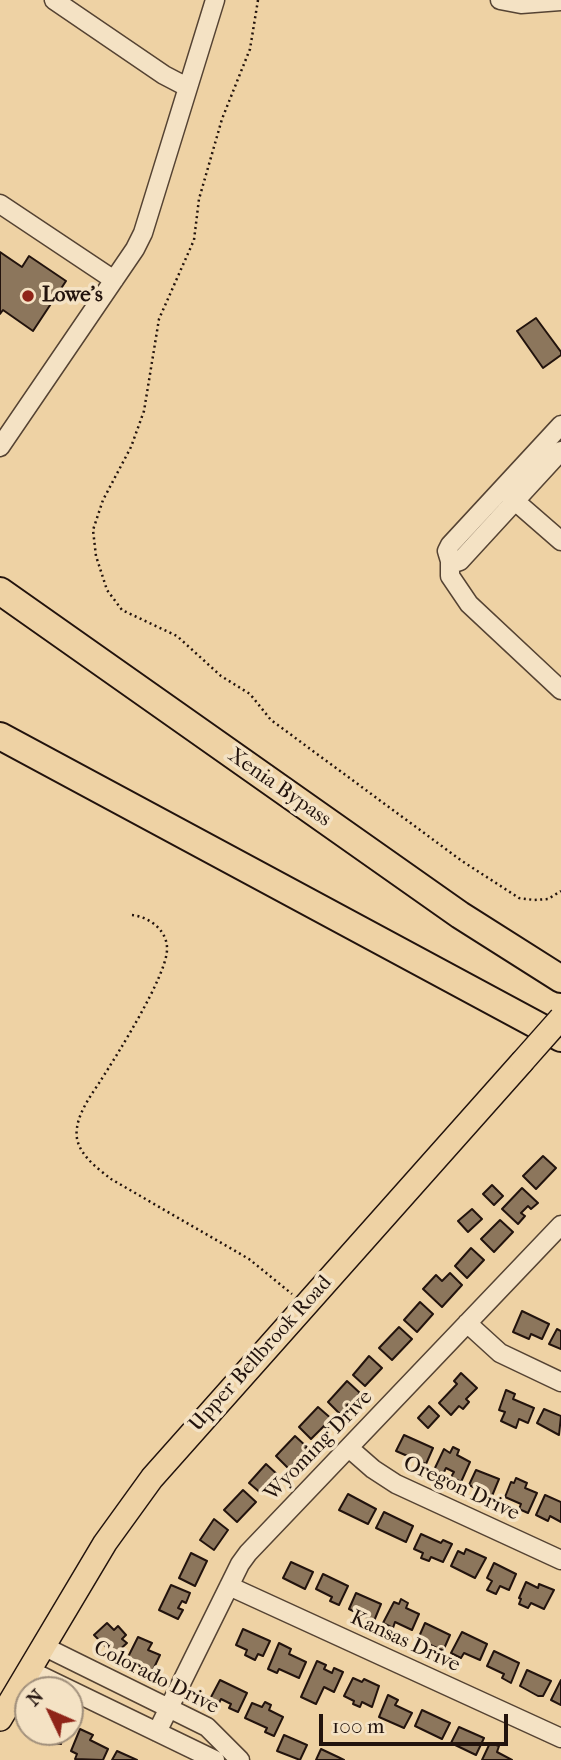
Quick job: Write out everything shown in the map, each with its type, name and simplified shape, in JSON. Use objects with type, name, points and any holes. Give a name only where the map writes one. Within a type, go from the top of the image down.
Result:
[{"type":"highway","name":"Xenia Bypass","points":[[0,592],[460,915],[561,979]]},
{"type":"highway","points":[[0,736],[561,1038]]},
{"type":"main road","name":"Upper Bellbrook Road","points":[[0,1719],[105,1543],[135,1499],[194,1428],[561,1018]]},
{"type":"street","points":[[54,0],[164,75],[187,87]]},
{"type":"street","points":[[0,446],[135,249],[143,233],[215,0]]},
{"type":"street","points":[[500,0],[521,4],[561,1]]},
{"type":"street","points":[[0,204],[114,280]]},
{"type":"street","points":[[561,425],[447,551],[450,576],[469,604],[561,690]]},
{"type":"street","points":[[450,561],[460,561],[561,452]]},
{"type":"street","points":[[502,489],[561,541]]},
{"type":"street","name":"Wyoming Drive","points":[[157,1732],[248,1553],[561,1225]]},
{"type":"street","points":[[467,1323],[499,1353],[561,1382]]},
{"type":"street","name":"Oregon Drive","points":[[349,1448],[396,1484],[561,1560]]},
{"type":"street","name":"Kansas Drive","points":[[229,1586],[561,1738]]},
{"type":"street","name":"Colorado Drive","points":[[43,1646],[207,1727],[240,1760]]},
{"type":"street","points":[[29,1670],[215,1760]]},
{"type":"path","points":[[258,0],[250,49],[222,119],[199,199],[194,240],[159,319],[144,411],[131,447],[103,500],[93,530],[96,556],[107,590],[122,610],[177,636],[221,676],[250,694],[271,720],[462,861],[519,898],[548,899],[561,891]]},
{"type":"path","points":[[132,915],[145,918],[158,928],[166,941],[166,958],[131,1030],[85,1105],[76,1129],[82,1151],[93,1165],[111,1179],[249,1259],[305,1305]]},
{"type":"building","name":"Lowe's","points":[[0,252],[22,267],[29,256],[66,281],[33,331],[3,310],[0,314]]},
{"type":"building","points":[[536,318],[561,352],[561,355],[543,368],[517,331]]},
{"type":"building","points":[[543,1156],[556,1168],[536,1189],[523,1176]]},
{"type":"building","points":[[492,1185],[503,1196],[494,1205],[483,1194]]},
{"type":"building","points":[[522,1188],[538,1203],[531,1209],[528,1206],[521,1213],[525,1216],[518,1224],[502,1209]]},
{"type":"building","points":[[472,1209],[482,1219],[468,1232],[458,1221]]},
{"type":"building","points":[[500,1220],[513,1232],[494,1252],[481,1239]]},
{"type":"building","points":[[471,1248],[484,1260],[467,1278],[455,1266]]},
{"type":"building","points":[[450,1273],[462,1285],[442,1307],[423,1289],[436,1275],[442,1281]]},
{"type":"building","points":[[420,1302],[433,1314],[417,1332],[404,1320]]},
{"type":"building","points":[[522,1311],[549,1324],[542,1339],[531,1334],[529,1339],[513,1332]]},
{"type":"building","points":[[399,1327],[412,1339],[392,1360],[379,1348]]},
{"type":"building","points":[[557,1329],[561,1331],[561,1349],[549,1344]]},
{"type":"building","points":[[369,1356],[382,1368],[365,1386],[353,1375]]},
{"type":"building","points":[[461,1373],[477,1388],[466,1399],[469,1402],[463,1409],[459,1406],[451,1415],[439,1403],[457,1384],[454,1381]]},
{"type":"building","points":[[347,1381],[360,1393],[340,1414],[328,1402]]},
{"type":"building","points":[[506,1390],[515,1394],[513,1399],[534,1408],[528,1423],[519,1419],[516,1428],[501,1421],[505,1412],[499,1410]]},
{"type":"building","points":[[429,1406],[439,1416],[428,1428],[418,1418]]},
{"type":"building","points":[[318,1407],[334,1421],[327,1429],[324,1426],[311,1439],[299,1427]]},
{"type":"building","points":[[544,1409],[561,1416],[559,1435],[537,1423]]},
{"type":"building","points":[[404,1435],[433,1448],[426,1464],[396,1451]]},
{"type":"building","points":[[295,1436],[308,1448],[289,1469],[276,1456]]},
{"type":"building","points":[[453,1447],[459,1450],[457,1455],[470,1462],[461,1482],[451,1477],[454,1472],[446,1468],[443,1474],[434,1470],[444,1449],[450,1453]]},
{"type":"building","points":[[266,1464],[279,1476],[262,1494],[249,1483]]},
{"type":"building","points":[[476,1470],[499,1479],[492,1496],[469,1485]]},
{"type":"building","points":[[516,1478],[527,1483],[525,1488],[537,1493],[528,1513],[519,1509],[521,1504],[505,1497],[511,1482],[514,1483]]},
{"type":"building","points":[[243,1490],[256,1502],[237,1522],[224,1510]]},
{"type":"building","points":[[348,1494],[376,1509],[368,1524],[339,1510]]},
{"type":"building","points":[[545,1495],[561,1502],[561,1522],[550,1516],[548,1521],[536,1515]]},
{"type":"building","points":[[384,1512],[413,1526],[406,1542],[376,1528]]},
{"type":"building","points":[[214,1519],[228,1530],[214,1550],[200,1540]]},
{"type":"building","points":[[421,1534],[441,1543],[443,1540],[452,1544],[443,1562],[431,1557],[429,1561],[421,1558],[423,1553],[414,1549]]},
{"type":"building","points":[[466,1549],[486,1558],[475,1578],[451,1566],[458,1551],[464,1554]]},
{"type":"building","points":[[191,1553],[207,1561],[195,1586],[179,1578]]},
{"type":"building","points":[[291,1562],[313,1572],[305,1589],[283,1578]]},
{"type":"building","points":[[494,1563],[516,1574],[509,1590],[500,1586],[496,1594],[487,1590],[492,1581],[487,1578]]},
{"type":"building","points":[[323,1574],[348,1586],[339,1605],[330,1601],[332,1597],[316,1589]]},
{"type":"building","points":[[526,1582],[538,1588],[539,1584],[554,1590],[544,1609],[531,1603],[528,1608],[519,1604]]},
{"type":"building","points":[[171,1585],[190,1593],[186,1603],[182,1601],[178,1608],[183,1610],[178,1619],[159,1610]]},
{"type":"building","points":[[356,1593],[381,1604],[374,1621],[349,1609]]},
{"type":"building","points":[[401,1599],[408,1603],[406,1608],[419,1614],[412,1630],[395,1622],[393,1628],[383,1623],[394,1602],[399,1604]]},
{"type":"building","points":[[107,1623],[114,1630],[118,1626],[126,1635],[122,1639],[127,1643],[114,1655],[94,1635]]},
{"type":"building","points":[[425,1623],[450,1635],[443,1651],[418,1639]]},
{"type":"building","points":[[243,1629],[270,1641],[263,1656],[258,1654],[255,1660],[245,1655],[247,1650],[236,1645]]},
{"type":"building","points":[[462,1632],[487,1644],[480,1660],[464,1653],[461,1658],[451,1653]]},
{"type":"building","points":[[138,1637],[152,1643],[148,1650],[160,1655],[152,1672],[127,1659]]},
{"type":"building","points":[[279,1643],[291,1649],[289,1654],[306,1662],[299,1678],[279,1669],[277,1673],[268,1669]]},
{"type":"building","points":[[494,1651],[519,1663],[511,1683],[502,1678],[504,1674],[487,1666]]},
{"type":"building","points":[[317,1661],[326,1665],[324,1669],[332,1673],[334,1668],[343,1672],[334,1692],[324,1687],[316,1704],[301,1697]]},
{"type":"building","points":[[527,1670],[551,1681],[543,1696],[520,1686]]},
{"type":"building","points":[[353,1678],[362,1682],[364,1679],[379,1686],[372,1707],[362,1702],[360,1707],[344,1696]]},
{"type":"building","points":[[220,1680],[247,1693],[238,1712],[229,1708],[231,1704],[221,1699],[219,1703],[210,1699]]},
{"type":"building","points":[[561,1680],[561,1705],[551,1700]]},
{"type":"building","points":[[388,1695],[398,1700],[395,1705],[412,1713],[404,1728],[379,1717]]},
{"type":"building","points":[[265,1702],[271,1705],[269,1710],[283,1717],[274,1736],[265,1732],[267,1728],[245,1718],[252,1703],[262,1707]]},
{"type":"building","points":[[422,1710],[450,1723],[442,1739],[415,1726]]},
{"type":"building","points":[[459,1727],[484,1738],[476,1755],[451,1743]]},
{"type":"building","points":[[84,1731],[93,1735],[90,1740],[108,1749],[103,1760],[75,1759],[77,1754],[71,1751],[73,1746],[84,1746]]},
{"type":"building","points":[[284,1735],[307,1745],[300,1760],[277,1751]]},
{"type":"building","points":[[490,1743],[499,1746],[497,1752],[512,1760],[482,1760]]},
{"type":"building","points":[[321,1749],[338,1757],[344,1760],[316,1760]]},
{"type":"building","points":[[117,1751],[137,1760],[112,1760]]},
{"type":"place","name":"Lowe's","points":[[28,296]]}]
